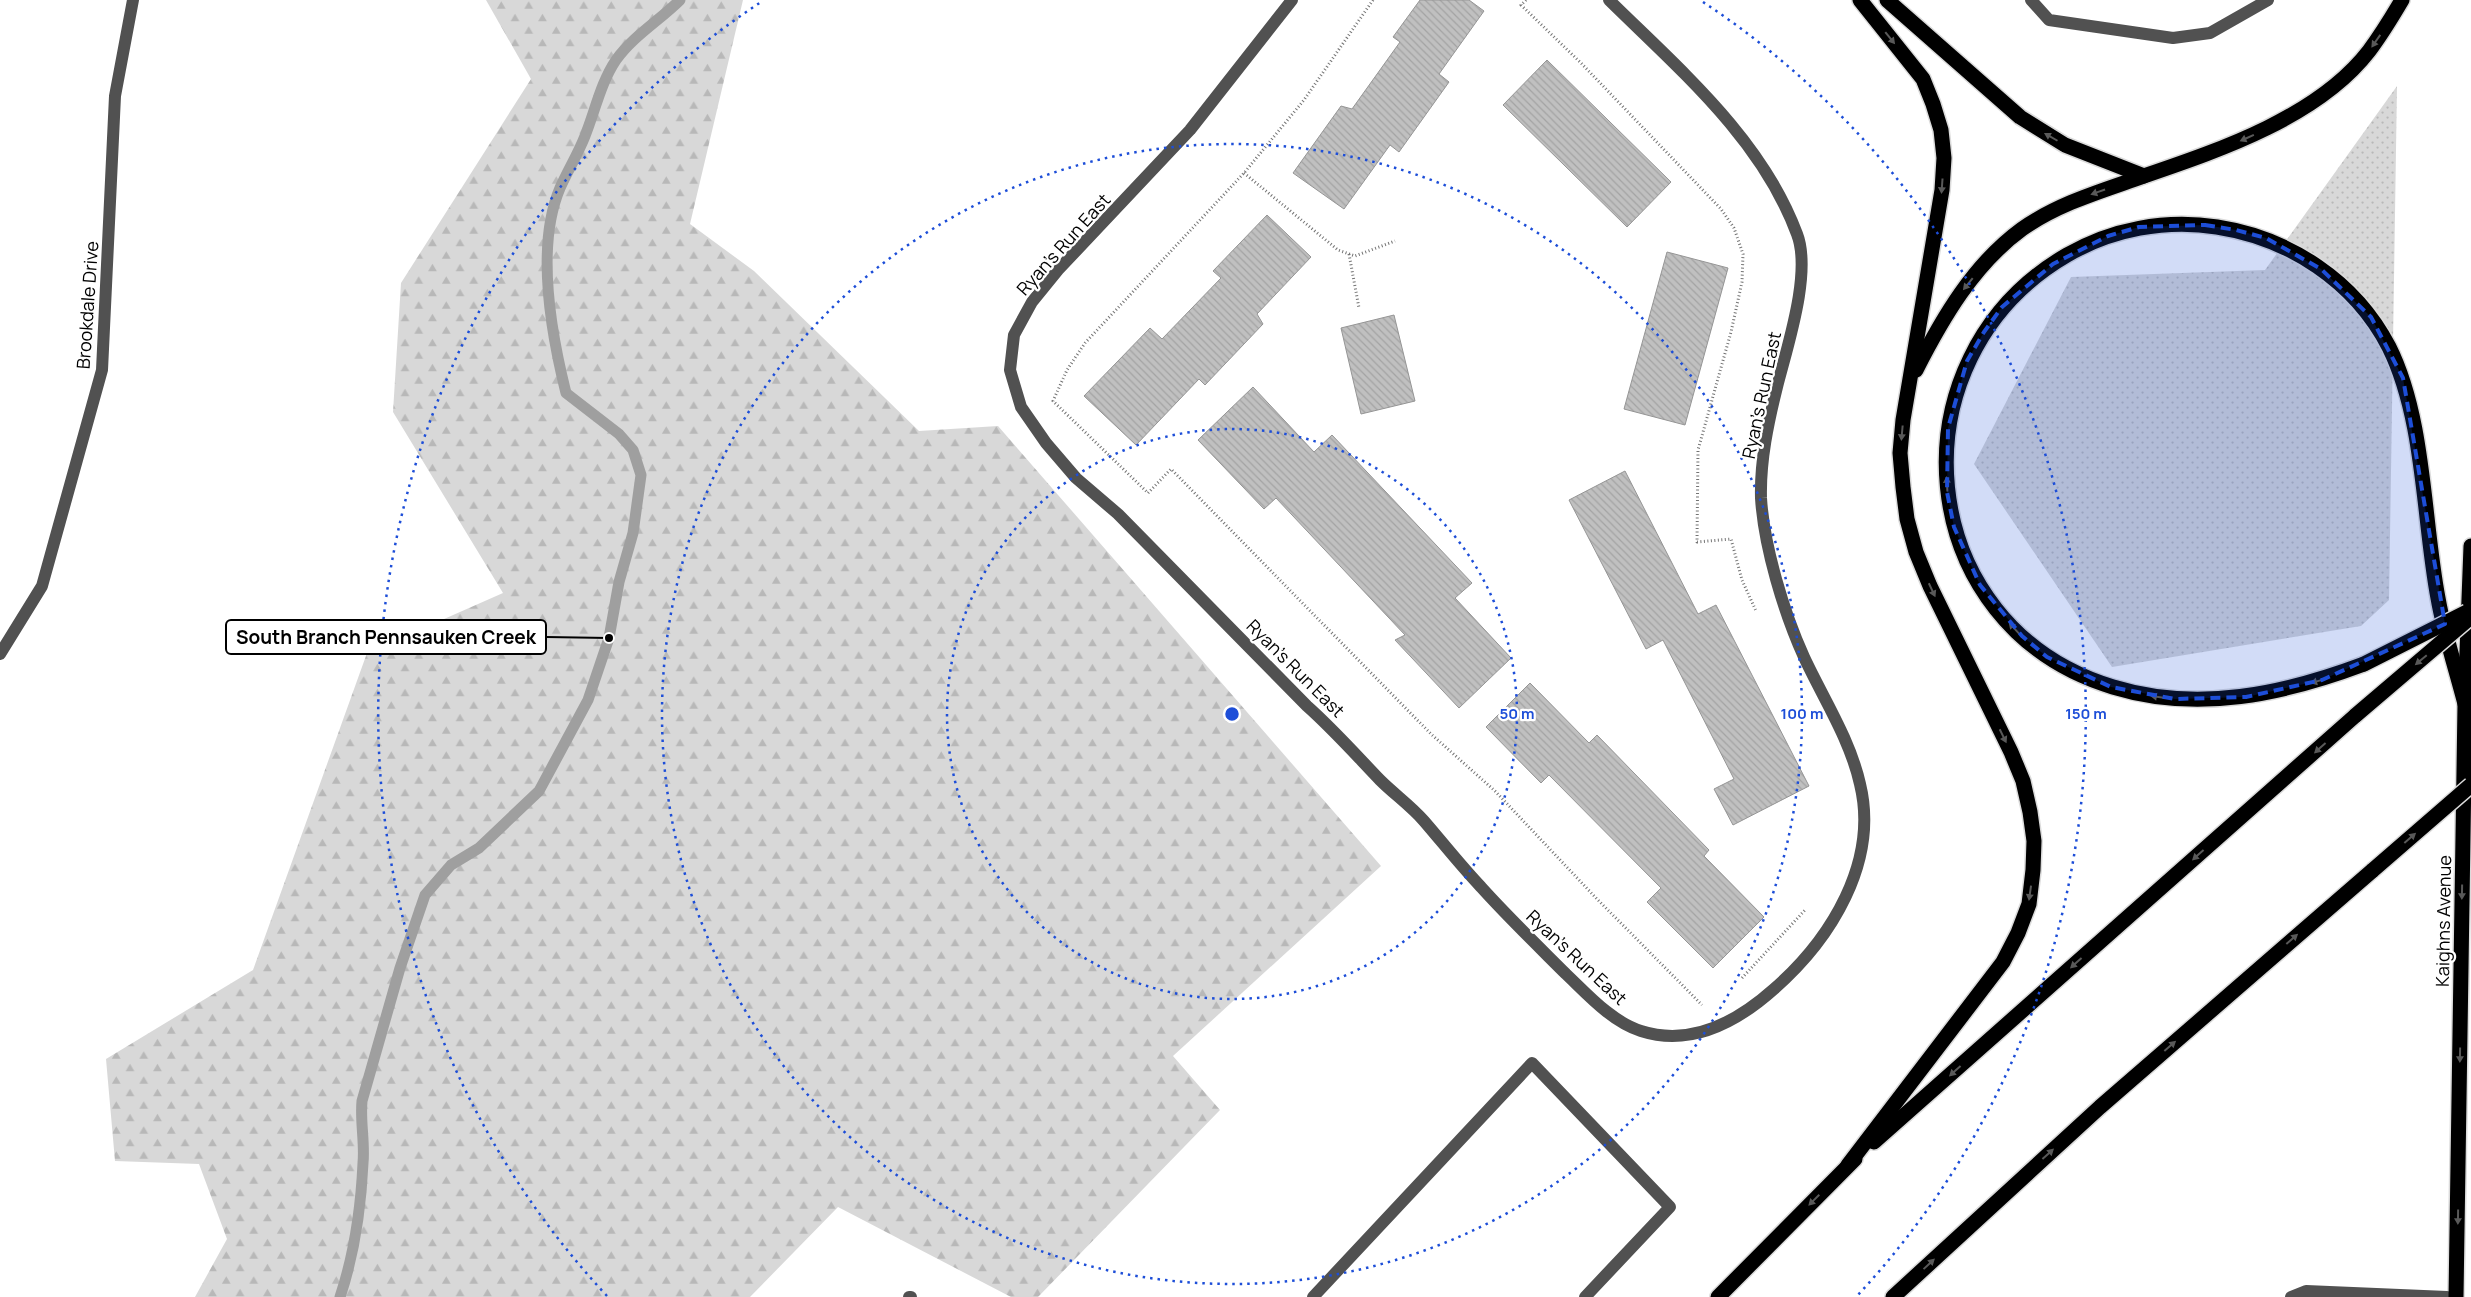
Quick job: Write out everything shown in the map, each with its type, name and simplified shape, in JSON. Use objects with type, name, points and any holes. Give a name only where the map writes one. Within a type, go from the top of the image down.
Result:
[{"type":"highway","points":[[1848,1165],[2003,962],[2018,933],[2028,904],[2033,870],[2034,841],[2023,780],[1930,586],[1916,552],[1908,519],[1900,453],[1909,384],[1942,190],[1944,158],[1941,130],[1923,79],[1860,0]]},
{"type":"highway","points":[[1887,0],[2020,117],[2065,145],[2144,176]]},
{"type":"highway","points":[[1909,384],[1946,314],[1991,256],[2022,229],[2055,209],[2248,138],[2280,122],[2340,80],[2368,52],[2402,0]]},
{"type":"highway","points":[[2465,704],[2438,598],[2412,415],[2403,378],[2388,346],[2371,317],[2347,290],[2321,268],[2293,251],[2266,238],[2236,230],[2205,225],[2170,224],[2139,227],[2108,236],[2079,248],[2027,282],[2002,306],[1967,361],[1955,396],[1948,428],[1946,459],[1947,492],[1954,526],[1965,558],[1980,585],[1999,611],[2022,636],[2048,657],[2080,674],[2111,687],[2175,699],[2246,697],[2322,680],[2364,664],[2471,611]]},
{"type":"highway","name":"Kaighns Avenue","points":[[2456,1297],[2465,704],[2471,546]]},
{"type":"highway","points":[[1718,1297],[1848,1165],[2356,715],[2471,617]]},
{"type":"highway","points":[[1893,1297],[2100,1107],[2471,785]]},
{"type":"street","name":"Brookdale Drive","points":[[0,654],[42,586],[102,370],[115,96],[133,0]]},
{"type":"street","name":"Ryan's Run East","points":[[1292,0],[1190,130],[1058,270],[1032,302],[1014,335],[1010,370],[1021,407],[1046,443],[1076,478],[1118,514],[1307,706],[1336,732],[1382,782],[1422,818],[1482,890],[1579,986],[1607,1012],[1637,1030],[1670,1038],[1702,1034],[1735,1018],[1766,996],[1795,971],[1842,907],[1857,869],[1864,828],[1860,784],[1845,741],[1802,654],[1784,606],[1770,553],[1761,499],[1764,446],[1801,290],[1800,241],[1782,196],[1757,157],[1712,102],[1609,0]]},
{"type":"street","points":[[2032,0],[2049,20],[2173,38],[2210,33],[2268,0]]},
{"type":"street","points":[[1313,1297],[1532,1063],[1670,1207],[1584,1297]]},
{"type":"street","points":[[2291,1297],[2306,1291],[2447,1297]]},
{"type":"path","points":[[1373,0],[1304,100],[1244,173],[1085,343],[1067,370],[1053,401],[1148,493],[1171,469],[1432,734],[1495,791],[1597,899],[1705,1008]]},
{"type":"path","points":[[1526,0],[1522,5],[1690,175],[1721,209],[1734,228],[1743,254],[1742,282],[1731,332],[1698,450],[1696,542],[1731,539],[1742,580],[1757,615]]},
{"type":"path","points":[[1244,173],[1338,250],[1355,256],[1395,241]]},
{"type":"path","points":[[1349,254],[1359,308]]},
{"type":"path","points":[[1742,979],[1807,908]]},
{"type":"highlighted area","points":[[2205,225],[2236,230],[2266,238],[2321,269],[2371,317],[2403,378],[2445,624],[2322,680],[2246,697],[2175,699],[2140,694],[2111,687],[2047,657],[2022,636],[1980,585],[1954,527],[1947,492],[1948,428],[1967,361],[1984,332],[2002,307],[2053,264],[2108,236],[2139,227]]},
{"type":"green space","points":[[486,0],[743,0],[690,224],[754,271],[919,431],[998,426],[1381,866],[1173,1056],[1220,1110],[1038,1297],[1011,1297],[838,1207],[750,1297],[195,1297],[227,1239],[199,1164],[115,1161],[106,1059],[253,970],[367,653],[503,593],[393,412],[401,283],[531,79]]},
{"type":"green space","points":[[2397,86],[2389,600],[2361,626],[2112,667],[1974,464],[2071,277],[2265,270]]},
{"type":"building","points":[[1420,0],[1469,0],[1484,11],[1439,74],[1449,82],[1399,152],[1390,145],[1344,209],[1293,173],[1341,106],[1352,109],[1400,42],[1393,37]]},
{"type":"building","points":[[1547,60],[1671,182],[1627,227],[1503,105]]},
{"type":"building","points":[[1267,215],[1311,257],[1257,314],[1263,324],[1205,385],[1199,379],[1136,445],[1084,396],[1150,328],[1162,339],[1221,278],[1213,271]]},
{"type":"building","points":[[1667,252],[1728,268],[1685,425],[1624,409]]},
{"type":"building","points":[[1394,315],[1415,401],[1361,414],[1341,328]]},
{"type":"building","points":[[1253,387],[1314,452],[1332,435],[1472,583],[1455,598],[1511,658],[1459,708],[1395,640],[1405,635],[1276,498],[1264,509],[1198,440]]},
{"type":"building","points":[[1625,471],[1698,614],[1716,605],[1809,786],[1733,825],[1714,789],[1734,779],[1663,640],[1646,649],[1569,500]]},
{"type":"building","points":[[1530,683],[1589,743],[1597,735],[1709,850],[1704,856],[1764,917],[1713,968],[1647,902],[1661,888],[1549,775],[1541,783],[1486,727]]},
{"type":"waterway","points":[[340,1297],[353,1248],[361,1197],[363,1155],[362,1101],[400,968],[425,895],[451,865],[479,848],[539,791],[588,700],[609,638],[619,582],[633,533],[641,475],[633,450],[619,434],[566,393],[551,317],[548,290],[548,236],[552,211],[560,188],[582,143],[602,87],[616,60],[630,43],[680,0]]},
{"type":"place","name":"South Branch Pennsauken Creek","points":[[609,638]]}]
